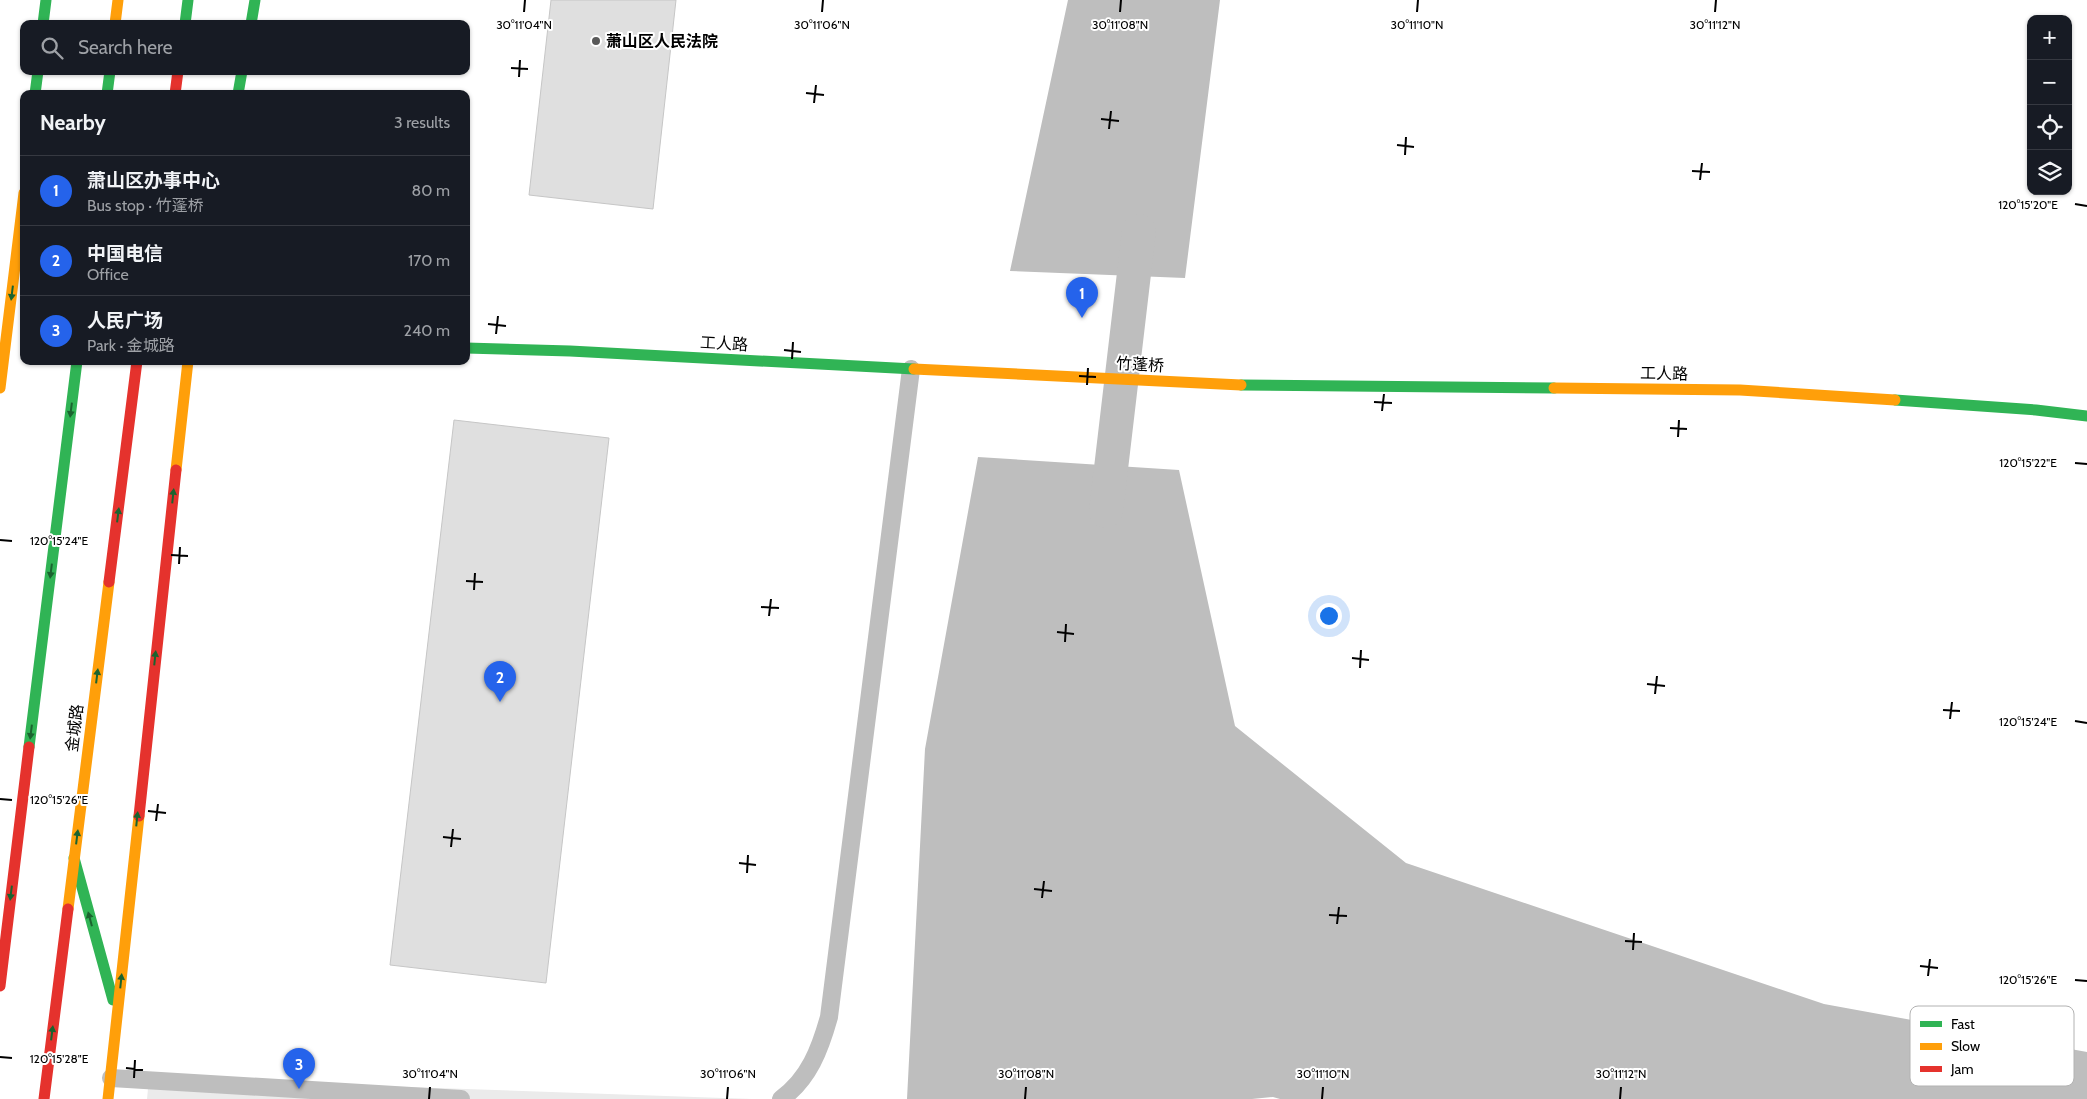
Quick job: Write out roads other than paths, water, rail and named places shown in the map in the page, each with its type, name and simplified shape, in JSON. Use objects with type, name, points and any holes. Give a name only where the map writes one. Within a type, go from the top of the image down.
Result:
[{"type":"main road","points":[[44,20],[46,0]]},
{"type":"main road","points":[[116,20],[118,0]]},
{"type":"main road","points":[[186,20],[188,0]]},
{"type":"main road","points":[[252,20],[255,0]]},
{"type":"main road","points":[[36,90],[37,75]]},
{"type":"main road","points":[[108,90],[109,75]]},
{"type":"main road","points":[[176,90],[177,75]]},
{"type":"main road","points":[[239,90],[241,75]]},
{"type":"main road","points":[[0,388],[20,227]]},
{"type":"main road","name":"工人路","points":[[470,348],[570,351],[980,372]]},
{"type":"main road","points":[[0,986],[78,365]]},
{"type":"main road","name":"金城路","points":[[44,1099],[136,365]]},
{"type":"main road","points":[[108,1099],[188,365]]},
{"type":"main road","name":"竹蓬桥","points":[[980,372],[1239,385]]},
{"type":"main road","name":"工人路","points":[[1239,385],[1740,390],[2036,410],[2087,416]]},
{"type":"main road","points":[[74,858],[117,1016]]},
{"type":"lane","points":[[781,1099],[794,1090],[808,1072],[820,1049],[829,1017],[911,368]]},
{"type":"lane","points":[[111,1078],[461,1099]]},
{"type":"waterway","points":[[1106,511],[1139,231]]},
{"type":"place","name":"萧山区人民法院","points":[[596,41]]},
{"type":"place","name":"萧山区办事中心","points":[[1082,318]]},
{"type":"place","name":"中国电信","points":[[500,702]]},
{"type":"place","name":"人民广场","points":[[299,1089]]}]
